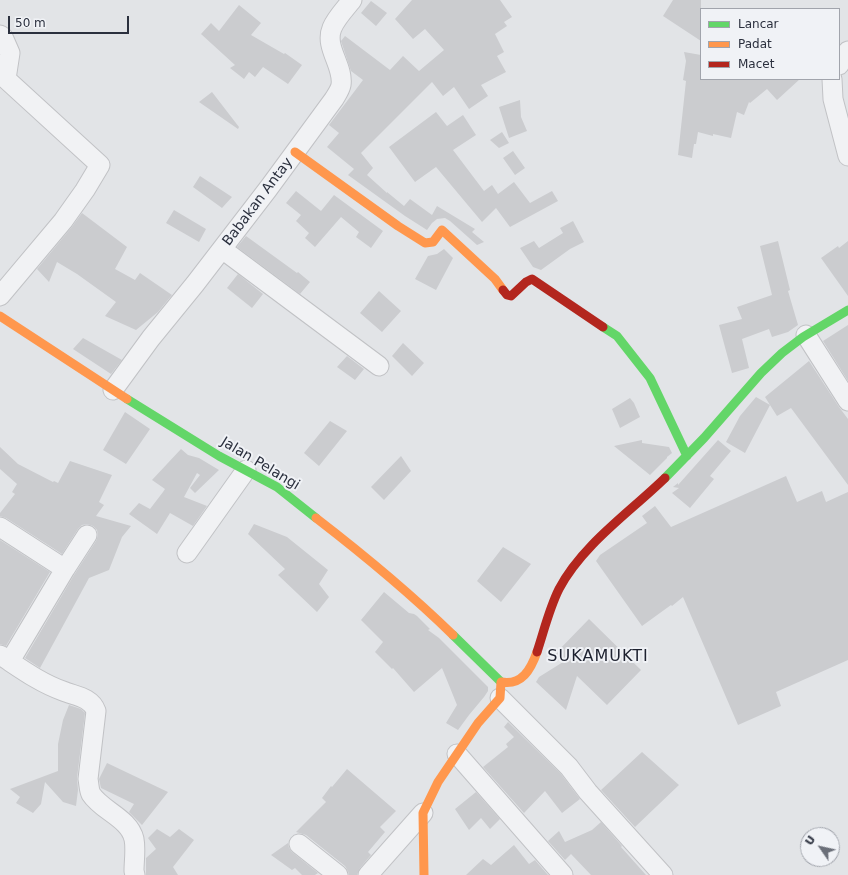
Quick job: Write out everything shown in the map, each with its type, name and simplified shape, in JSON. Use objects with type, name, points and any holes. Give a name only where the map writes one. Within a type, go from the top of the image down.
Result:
[{"type":"street","name":"Babakan Antay","points":[[113,390],[151,338],[222,249],[296,152],[339,90],[341,83],[340,72],[332,48],[330,36],[332,28],[352,0]]},
{"type":"street","points":[[0,35],[3,37],[10,53],[6,79],[100,165],[85,190],[63,221],[0,296]]},
{"type":"street","points":[[840,63],[848,51]]},
{"type":"street","points":[[832,80],[833,99],[848,156]]},
{"type":"street","points":[[296,152],[398,226],[425,243],[433,243],[442,230],[495,279],[507,295],[511,296],[526,281],[532,279],[554,292],[617,336],[650,378],[687,456]]},
{"type":"street","points":[[222,249],[379,366]]},
{"type":"street","points":[[368,875],[423,813],[429,797],[438,782],[500,690],[506,683],[519,681],[526,675],[537,650],[559,588],[585,553],[614,524],[650,493],[687,456],[757,378],[788,348],[806,335],[848,310]]},
{"type":"street","name":"Jalan Pelangi","points":[[0,316],[113,390],[219,456],[278,487],[365,556],[424,607],[500,690]]},
{"type":"street","points":[[806,335],[848,401]]},
{"type":"street","points":[[187,553],[246,470]]},
{"type":"street","points":[[0,527],[64,569]]},
{"type":"street","points":[[87,535],[5,658],[50,686],[81,697],[93,704],[96,711],[88,779],[89,788],[91,794],[131,832],[134,840],[135,875]]},
{"type":"street","points":[[500,690],[569,767],[588,792],[663,875]]},
{"type":"street","points":[[457,754],[563,875]]},
{"type":"street","points":[[423,813],[424,875]]},
{"type":"street","points":[[299,844],[338,875]]},
{"type":"building","points":[[412,0],[500,0],[512,17],[504,22],[507,26],[495,34],[504,52],[497,56],[506,72],[481,85],[488,96],[469,109],[454,87],[443,96],[432,82],[361,153],[373,168],[367,175],[387,193],[404,206],[410,199],[432,215],[437,206],[475,229],[472,232],[484,242],[477,245],[445,218],[437,219],[427,230],[405,216],[348,175],[354,169],[327,147],[339,133],[329,125],[363,80],[351,71],[341,41],[345,36],[390,70],[403,56],[419,71],[444,50],[425,29],[413,39],[395,19]]},
{"type":"building","points":[[673,0],[701,0],[700,40],[663,16]]},
{"type":"building","points":[[371,1],[387,13],[376,26],[361,13]]},
{"type":"building","points":[[239,5],[261,23],[251,35],[284,54],[285,53],[302,65],[288,84],[263,67],[255,77],[249,72],[244,79],[230,68],[235,65],[201,34],[211,23],[219,31]]},
{"type":"building","points":[[684,52],[700,55],[700,80],[799,80],[777,100],[767,89],[750,103],[749,102],[744,115],[737,112],[731,138],[713,134],[713,136],[698,132],[692,158],[678,155],[686,81],[683,80],[686,61]]},
{"type":"building","points":[[212,92],[239,127],[238,129],[199,102]]},
{"type":"building","points":[[520,100],[521,117],[527,131],[509,138],[499,107]]},
{"type":"building","points":[[436,112],[447,126],[463,115],[476,135],[453,150],[484,191],[492,185],[498,194],[514,182],[530,203],[552,191],[558,201],[510,227],[496,208],[482,222],[436,167],[415,182],[389,147]]},
{"type":"building","points":[[502,132],[509,143],[499,148],[490,140]]},
{"type":"building","points":[[513,151],[525,168],[515,175],[503,158]]},
{"type":"building","points":[[200,176],[232,197],[222,208],[193,187]]},
{"type":"building","points":[[296,191],[321,211],[334,195],[383,231],[371,248],[356,237],[359,232],[341,217],[315,247],[305,238],[309,233],[296,221],[301,215],[286,203]]},
{"type":"building","points":[[174,210],[206,229],[199,242],[166,223]]},
{"type":"building","points":[[82,213],[127,247],[115,269],[135,280],[140,273],[172,295],[158,312],[136,330],[105,316],[116,302],[77,274],[57,262],[49,282],[37,269]]},
{"type":"building","points":[[573,221],[584,242],[570,249],[541,270],[533,267],[520,248],[534,241],[539,248],[563,233],[560,228]]},
{"type":"building","points":[[246,236],[310,282],[300,294],[237,247]]},
{"type":"building","points":[[778,241],[790,290],[788,291],[798,325],[788,332],[772,337],[769,329],[742,339],[749,368],[732,373],[719,325],[742,319],[737,307],[772,295],[760,246]]},
{"type":"building","points":[[848,241],[848,296],[821,258]]},
{"type":"building","points":[[444,249],[453,258],[436,290],[415,279],[428,256],[437,254]]},
{"type":"building","points":[[238,274],[263,294],[252,308],[227,288]]},
{"type":"building","points":[[379,291],[401,311],[382,332],[360,313]]},
{"type":"building","points":[[848,325],[848,381],[823,341]]},
{"type":"building","points":[[83,338],[122,360],[111,374],[73,349]]},
{"type":"building","points":[[403,343],[424,363],[412,376],[392,356]]},
{"type":"building","points":[[347,356],[364,369],[355,380],[337,367]]},
{"type":"building","points":[[809,361],[848,419],[848,485],[791,408],[777,416],[765,397]]},
{"type":"building","points":[[756,397],[770,405],[745,453],[726,442],[740,416]]},
{"type":"building","points":[[630,398],[634,403],[640,417],[620,428],[612,409]]},
{"type":"building","points":[[125,412],[150,429],[126,464],[103,450]]},
{"type":"building","points":[[330,421],[347,431],[319,466],[304,453]]},
{"type":"building","points":[[642,440],[642,443],[669,447],[672,453],[650,475],[614,446]]},
{"type":"building","points":[[718,440],[731,451],[710,476],[714,479],[690,508],[672,493],[679,488],[673,487],[678,483],[678,485]]},
{"type":"building","points":[[0,447],[18,464],[53,482],[58,483],[70,461],[112,475],[99,502],[104,505],[96,516],[131,526],[122,537],[109,570],[89,578],[40,668],[25,658],[96,541],[98,535],[97,530],[93,526],[87,524],[82,525],[62,554],[6,518],[0,516],[0,513],[15,494],[12,492],[17,484],[0,469]]},
{"type":"building","points":[[181,449],[188,455],[199,458],[219,470],[195,493],[190,488],[200,475],[197,473],[184,497],[207,506],[193,526],[170,513],[157,534],[129,514],[139,503],[150,509],[165,489],[152,480]]},
{"type":"building","points":[[401,456],[411,471],[384,500],[371,487]]},
{"type":"building","points":[[786,476],[797,502],[822,491],[826,502],[848,492],[848,660],[776,692],[781,706],[738,725],[683,597],[642,626],[596,561],[600,555],[647,523],[642,516],[655,506],[671,527]]},
{"type":"building","points":[[254,524],[287,537],[328,570],[319,584],[329,597],[317,612],[278,575],[285,569],[248,534]]},
{"type":"building","points":[[0,540],[50,572],[6,646],[0,644]]},
{"type":"building","points":[[503,547],[531,564],[501,602],[477,581]]},
{"type":"building","points":[[384,592],[409,613],[417,616],[430,629],[428,630],[439,638],[488,687],[488,691],[484,697],[458,730],[446,723],[457,705],[442,668],[414,692],[393,668],[392,669],[375,652],[383,642],[361,620]]},
{"type":"building","points":[[589,619],[641,670],[607,705],[577,676],[566,710],[536,682],[539,677],[563,662],[555,654]]},
{"type":"building","points":[[69,705],[81,709],[85,713],[77,778],[78,790],[76,806],[63,802],[45,782],[41,804],[33,813],[16,803],[20,797],[10,789],[58,771],[58,744],[63,720]]},
{"type":"building","points":[[508,722],[561,774],[580,799],[562,813],[545,791],[524,813],[483,767],[508,747],[506,744],[514,737],[504,727]]},
{"type":"building","points":[[642,752],[679,785],[635,827],[601,790]]},
{"type":"building","points":[[107,763],[168,792],[142,825],[129,812],[134,804],[101,788],[99,779]]},
{"type":"building","points":[[347,769],[396,811],[380,827],[385,832],[368,852],[371,855],[360,868],[357,875],[349,875],[345,866],[306,835],[296,832],[326,802],[322,798]]},
{"type":"building","points":[[476,792],[500,819],[490,829],[481,818],[469,830],[455,809]]},
{"type":"building","points":[[601,822],[646,875],[591,875],[571,854],[565,860],[548,841],[559,831],[565,842],[592,830]]},
{"type":"building","points":[[157,829],[170,837],[179,829],[194,840],[173,867],[178,875],[146,875],[146,858],[156,849],[148,838]]},
{"type":"building","points":[[288,843],[292,852],[318,873],[315,875],[302,875],[295,868],[292,870],[271,855]]},
{"type":"building","points":[[514,845],[529,864],[535,860],[548,875],[466,875],[483,859],[491,865]]},
{"type":"traffic: fast","points":[[665,478],[704,438],[761,373],[782,353],[803,337],[848,310]]},
{"type":"traffic: fast","points":[[603,327],[617,336],[650,378],[687,456]]},
{"type":"traffic: fast","points":[[127,399],[219,456],[277,487],[316,518]]},
{"type":"traffic: fast","points":[[453,635],[501,682]]},
{"type":"traffic: slow","points":[[295,152],[398,226],[425,243],[433,242],[442,230],[495,279],[503,290]]},
{"type":"traffic: slow","points":[[0,316],[127,399]]},
{"type":"traffic: slow","points":[[316,518],[352,546],[420,604],[453,635]]},
{"type":"traffic: slow","points":[[424,875],[423,813],[438,782],[478,723],[500,698],[501,682],[508,683],[515,681],[525,675],[529,670],[537,652]]},
{"type":"traffic: jam","points":[[503,290],[507,295],[511,296],[526,282],[532,279],[603,327]]},
{"type":"traffic: jam","points":[[537,652],[552,604],[559,589],[580,558],[593,544],[665,478]]},
{"type":"district","name":"SUKAMUKTI","points":[[598,657]]}]
